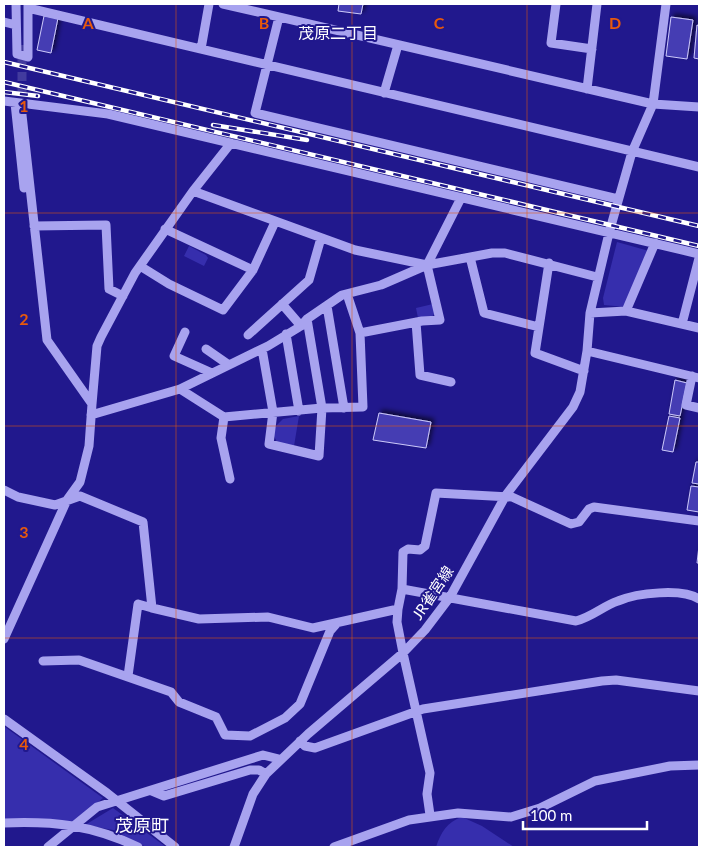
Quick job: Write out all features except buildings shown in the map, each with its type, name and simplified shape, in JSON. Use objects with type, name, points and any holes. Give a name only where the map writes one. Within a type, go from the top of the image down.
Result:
[{"type":"street","points":[[16,4],[17,54],[28,57],[26,5]]},
{"type":"street","points":[[201,49],[209,4]]},
{"type":"street","points":[[223,4],[653,104],[699,107]]},
{"type":"street","points":[[556,4],[550,43],[592,49]]},
{"type":"street","points":[[587,89],[597,4]]},
{"type":"street","name":"JR雀宮線","points":[[234,847],[253,794],[266,774],[300,741],[403,653],[425,630],[450,597],[506,495],[567,416],[580,392],[587,351],[590,312],[597,277],[632,152],[653,104],[666,4]]},
{"type":"street","points":[[26,5],[201,49],[699,167]]},
{"type":"street","points":[[22,45],[26,5]]},
{"type":"street","points":[[279,17],[255,113],[618,199]]},
{"type":"street","points":[[4,22],[16,25]]},
{"type":"street","points":[[384,93],[398,44]]},
{"type":"street","points":[[4,102],[108,114],[699,254]]},
{"type":"street","points":[[15,102],[25,190],[32,206]]},
{"type":"street","points":[[28,104],[30,152],[35,187],[32,206]]},
{"type":"street","points":[[22,115],[46,340],[92,404]]},
{"type":"street","points":[[4,639],[67,500],[80,482],[89,446],[98,346],[140,266],[193,191],[231,144]]},
{"type":"street","points":[[193,191],[355,250],[427,265]]},
{"type":"street","points":[[360,333],[416,322],[440,320],[427,265],[461,198]]},
{"type":"street","points":[[140,266],[169,284],[223,310],[253,270],[275,222]]},
{"type":"street","points":[[34,226],[106,225],[109,289],[124,296]]},
{"type":"street","points":[[165,229],[253,270]]},
{"type":"street","points":[[248,335],[309,280],[321,238]]},
{"type":"street","points":[[626,311],[656,243]]},
{"type":"street","points":[[91,415],[180,389],[262,349],[347,294],[382,285],[427,265],[505,253],[597,277]]},
{"type":"street","points":[[470,257],[484,313],[539,327]]},
{"type":"street","points":[[682,324],[699,258]]},
{"type":"street","points":[[549,263],[535,353],[584,371]]},
{"type":"street","points":[[180,389],[224,417],[322,408],[363,407],[360,333],[347,294]]},
{"type":"street","points":[[262,349],[273,412],[269,444],[318,456],[322,408],[304,323],[282,304]]},
{"type":"street","points":[[327,306],[344,408]]},
{"type":"street","points":[[590,312],[626,311],[699,328]]},
{"type":"street","points":[[416,322],[420,376],[451,382]]},
{"type":"street","points":[[185,332],[174,356],[212,373]]},
{"type":"street","points":[[286,334],[299,411]]},
{"type":"street","points":[[206,349],[229,365]]},
{"type":"street","points":[[587,351],[695,377],[686,405],[699,408]]},
{"type":"street","points":[[224,417],[221,438],[230,479]]},
{"type":"street","points":[[4,490],[18,497],[55,505],[80,496],[143,522],[152,608]]},
{"type":"street","points":[[430,816],[427,794],[430,774],[397,622],[402,589],[403,552],[408,549],[420,550],[425,546],[436,494],[506,495],[571,524],[580,522],[589,509],[594,507],[699,521]]},
{"type":"street","points":[[402,589],[576,621],[590,617],[618,601],[648,593],[692,594],[699,599]]},
{"type":"street","points":[[128,676],[138,604],[199,619],[268,617],[313,628],[398,609]]},
{"type":"street","points":[[43,661],[79,660],[128,676],[171,692],[179,702],[216,717],[225,735],[250,736],[285,718],[300,704],[330,631],[337,623]]},
{"type":"street","points":[[300,741],[305,746],[315,748],[416,710],[602,681],[616,680],[699,691]]},
{"type":"street","points":[[4,719],[116,800],[175,847]]},
{"type":"street","points":[[48,847],[97,807],[263,755],[279,760]]},
{"type":"street","points":[[334,847],[409,820],[458,813],[512,817],[540,808],[595,781],[670,766],[699,765]]},
{"type":"street","points":[[152,790],[164,796],[238,772],[259,770],[266,774]]},
{"type":"street","points":[[4,823],[44,821],[75,826],[117,837],[138,847]]},
{"type":"shaded area","points":[[617,242],[649,251],[625,307],[604,305],[603,298]]},
{"type":"shaded area","points":[[189,246],[206,255],[208,258],[204,266],[184,256]]},
{"type":"shaded area","points":[[433,304],[435,313],[431,318],[418,318],[416,308]]},
{"type":"shaded area","points":[[299,416],[294,446],[277,442],[274,436],[275,427],[283,419]]},
{"type":"shaded area","points":[[5,727],[103,798],[74,823],[4,823]]},
{"type":"shaded area","points":[[113,808],[166,847],[146,847],[113,830],[85,825]]},
{"type":"shaded area","points":[[462,817],[482,826],[514,847],[436,847],[445,828]]},
{"type":"tunnel","points":[[22,45],[22,115]]},
{"type":"railway","points":[[4,62],[699,226]]},
{"type":"railway","points":[[4,82],[699,246]]},
{"type":"railway","points":[[4,92],[38,96]]},
{"type":"railway","points":[[213,125],[307,140]]},
{"type":"district","name":"茂原二丁目","points":[[338,33]]},
{"type":"district","name":"茂原町","points":[[142,826]]}]
